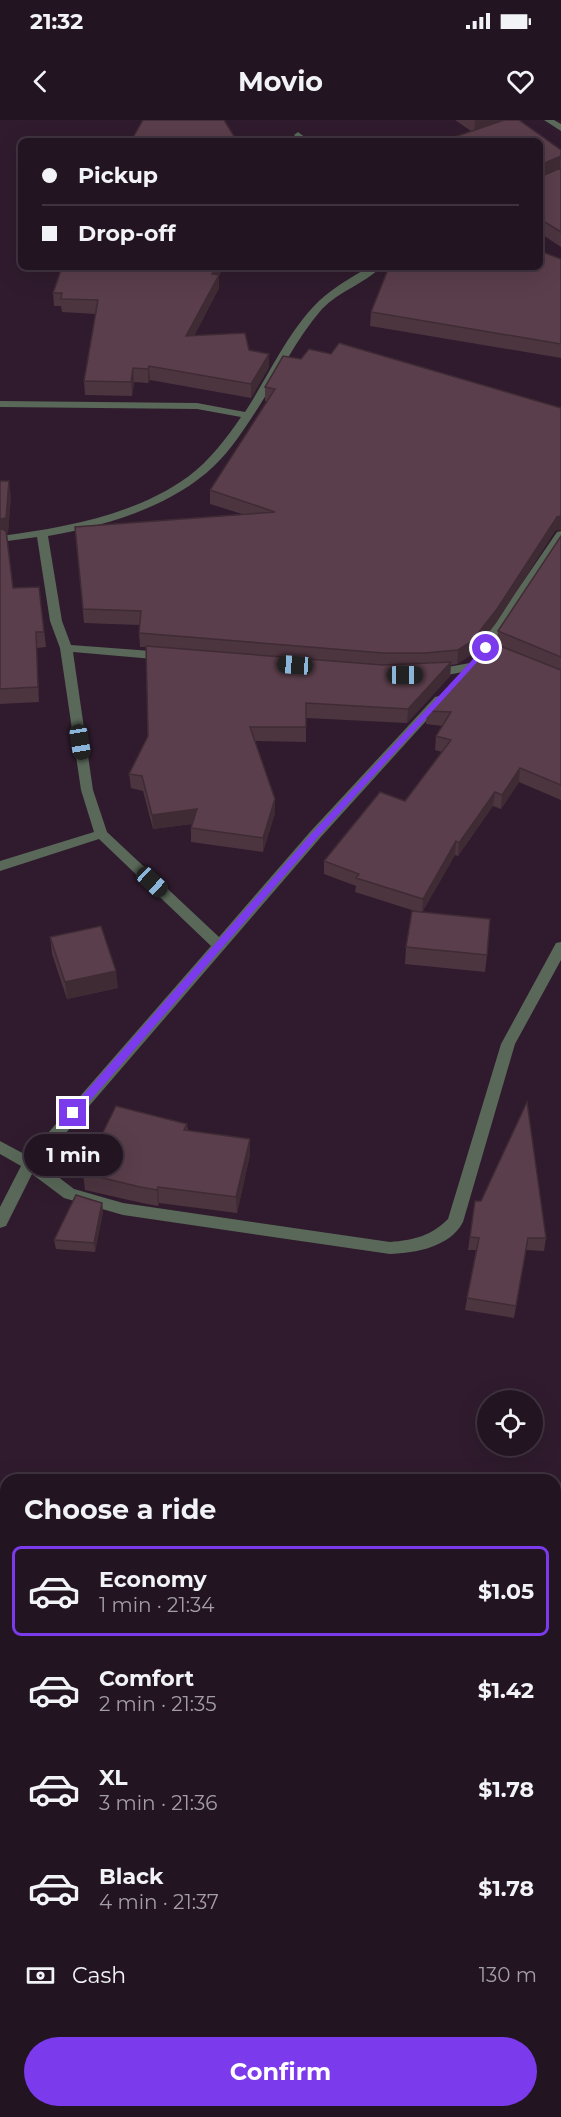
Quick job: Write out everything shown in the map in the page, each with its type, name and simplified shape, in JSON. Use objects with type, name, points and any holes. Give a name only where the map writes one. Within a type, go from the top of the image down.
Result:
[{"type":"street","points":[[548,120],[561,128]]},
{"type":"street","points":[[0,540],[42,535],[145,504],[182,484],[211,463],[264,392],[318,308],[372,270]]},
{"type":"street","points":[[0,404],[197,406],[246,415]]},
{"type":"street","points":[[0,1222],[30,1164],[219,945],[450,688],[470,667],[492,650],[561,534]]},
{"type":"street","points":[[42,535],[56,621],[66,648],[87,790],[101,834],[219,945]]},
{"type":"street","points":[[66,648],[177,657]]},
{"type":"street","points":[[415,675],[470,667]]},
{"type":"street","points":[[0,866],[101,834]]},
{"type":"street","points":[[0,1147],[30,1164],[69,1194],[123,1209],[390,1248],[429,1243],[443,1235],[455,1222],[508,1044],[561,946]]},
{"type":"building","points":[[143,120],[224,120],[235,138],[133,138]]},
{"type":"building","points":[[504,120],[519,120],[561,150],[561,156],[543,164],[543,138],[452,138]]},
{"type":"building","points":[[561,168],[561,232],[543,221],[543,176]]},
{"type":"building","points":[[543,252],[561,259],[561,344],[371,312],[388,270],[543,270]]},
{"type":"building","points":[[61,270],[214,270],[212,274],[219,275],[186,336],[245,333],[249,350],[269,354],[251,384],[149,366],[148,369],[133,368],[131,382],[84,381],[98,300],[61,299],[62,293],[53,293]]},
{"type":"building","points":[[339,343],[561,408],[561,516],[557,517],[497,609],[472,641],[458,650],[383,653],[139,633],[141,611],[83,609],[75,527],[275,512],[210,490],[275,389],[265,387],[283,356],[301,359],[309,349],[331,354]]},
{"type":"building","points":[[0,481],[9,481],[6,518],[0,519]]},
{"type":"building","points":[[0,528],[6,531],[13,588],[39,587],[44,632],[36,632],[38,687],[0,689]]},
{"type":"building","points":[[561,536],[561,657],[498,631]]},
{"type":"building","points":[[490,642],[561,670],[561,785],[520,768],[502,795],[495,792],[459,843],[456,841],[423,899],[356,878],[359,874],[324,861],[380,792],[405,801],[451,740],[436,736],[451,712],[427,711]]},
{"type":"building","points":[[146,646],[383,665],[451,662],[408,709],[306,703],[306,727],[250,727],[275,799],[263,838],[191,828],[197,809],[152,815],[142,776],[129,774],[148,736]]},
{"type":"building","points":[[412,911],[490,919],[487,955],[406,947]]},
{"type":"building","points":[[101,926],[116,971],[65,982],[50,937]]},
{"type":"building","points":[[527,1102],[546,1238],[528,1238],[516,1306],[467,1298],[479,1238],[470,1237],[475,1201],[481,1201]]},
{"type":"building","points":[[116,1106],[187,1124],[184,1130],[250,1139],[236,1197],[158,1187],[157,1190],[83,1173]]},
{"type":"building","points":[[76,1195],[102,1203],[94,1243],[54,1240]]},
{"type":"route","points":[[73,1113],[315,835],[486,648]]}]
